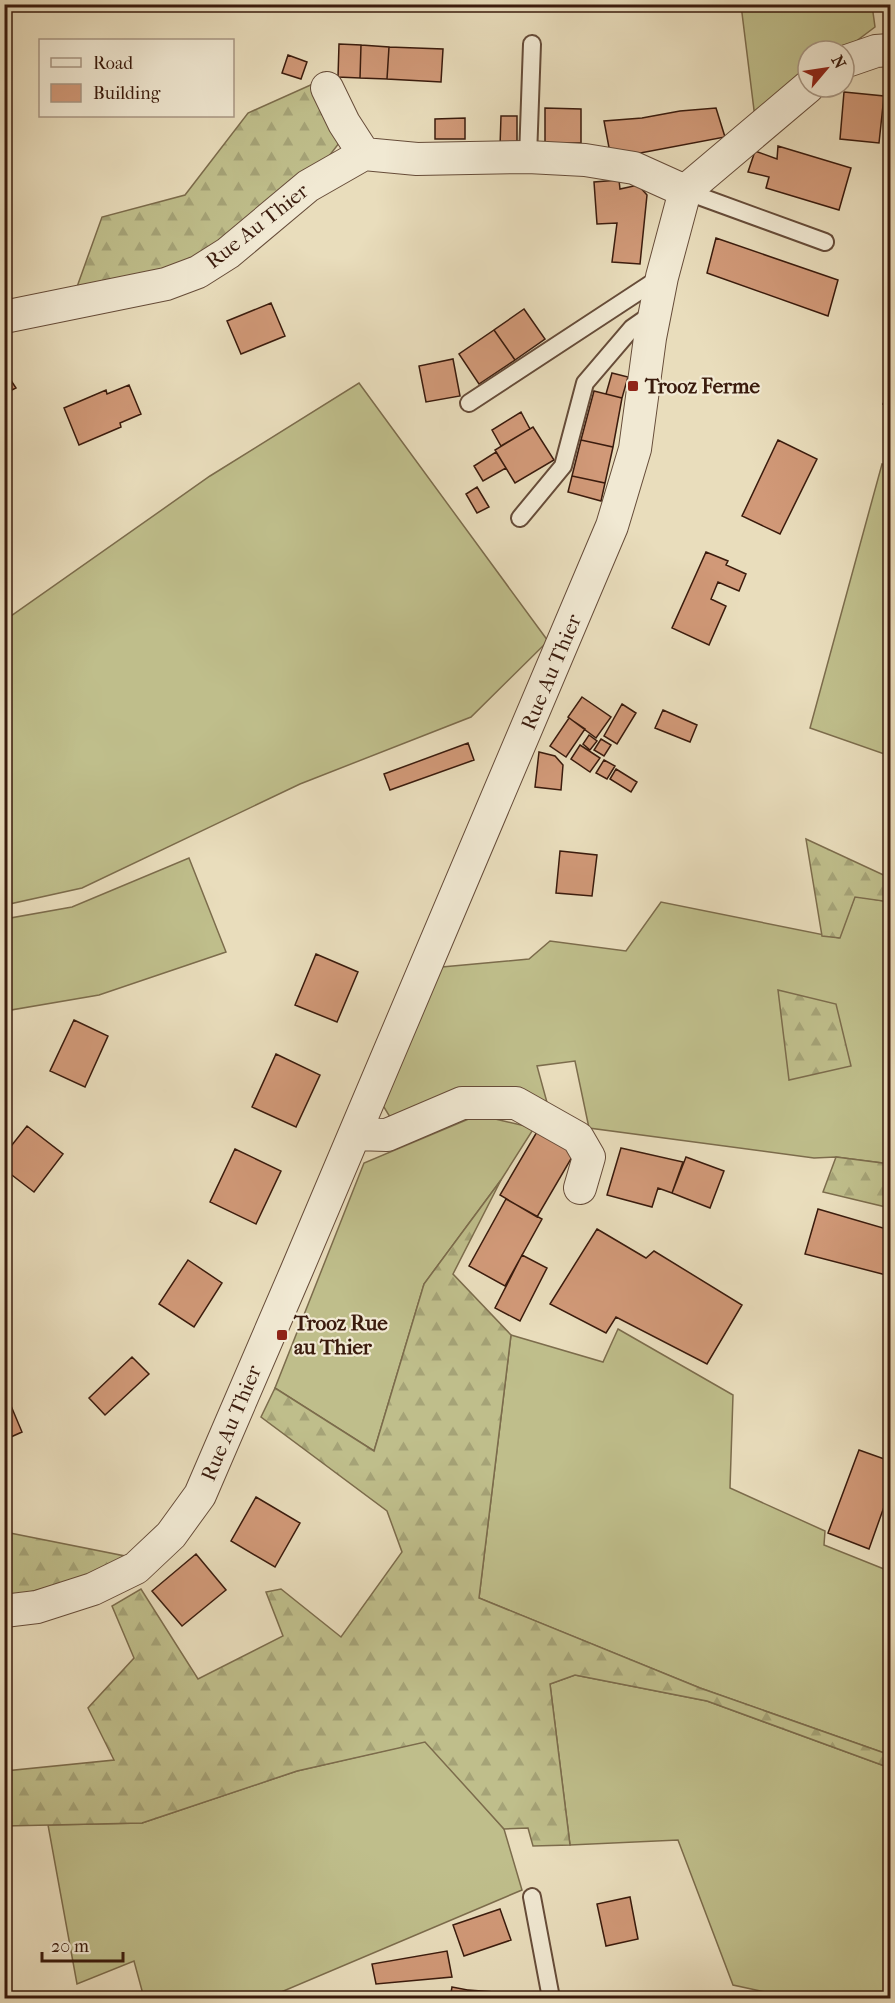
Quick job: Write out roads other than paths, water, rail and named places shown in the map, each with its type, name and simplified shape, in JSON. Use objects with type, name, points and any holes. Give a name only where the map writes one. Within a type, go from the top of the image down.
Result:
[{"type":"street","points":[[856,58],[876,51],[891,50]]},
{"type":"street","points":[[327,88],[344,123],[364,154],[417,159],[528,157],[585,160],[634,168],[685,191],[796,97]]},
{"type":"street","name":"Rue Au Thier","points":[[4,317],[166,284],[198,272],[228,253],[308,186],[332,170],[364,154]]},
{"type":"street","name":"Rue Au Thier","points":[[4,1611],[37,1607],[93,1589],[136,1568],[171,1535],[200,1495],[612,526],[635,449],[650,338],[662,277],[685,191]]},
{"type":"street","points":[[355,1134],[387,1135],[462,1103],[516,1103],[578,1138],[589,1157],[580,1188]]},
{"type":"lane","points":[[528,157],[532,44]]},
{"type":"lane","points":[[685,191],[825,242]]},
{"type":"lane","points":[[469,403],[662,277]]},
{"type":"lane","points":[[520,518],[563,466],[585,383],[632,328],[656,312]]},
{"type":"lane","points":[[532,1897],[551,1998]]},
{"type":"place","name":"Trooz Ferme","points":[[633,386]]},
{"type":"place","name":"Trooz Rue au Thier","points":[[282,1335]]}]
